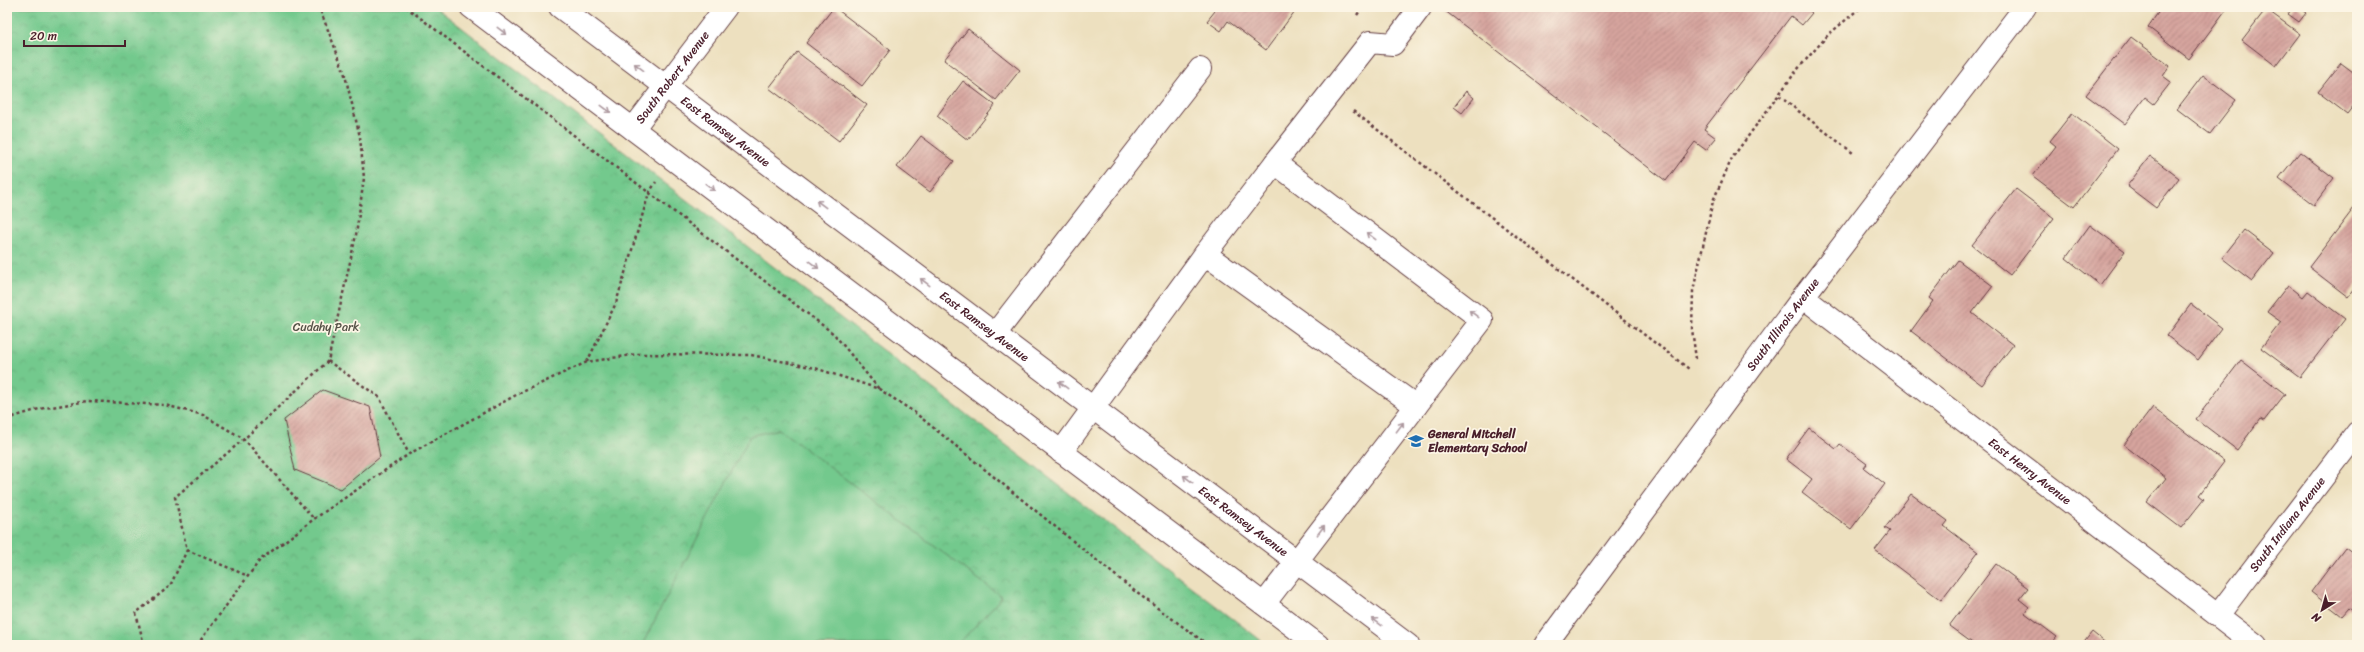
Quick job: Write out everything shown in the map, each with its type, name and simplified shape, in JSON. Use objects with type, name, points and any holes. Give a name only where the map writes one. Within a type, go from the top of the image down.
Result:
[{"type":"street","points":[[471,7],[1318,645]]},
{"type":"street","name":"East Ramsey Avenue","points":[[560,7],[1408,645]]},
{"type":"street","name":"South Robert Avenue","points":[[633,129],[726,7]]},
{"type":"street","name":"South Illinois Avenue","points":[[1545,645],[1803,297],[2025,7]]},
{"type":"street","points":[[1061,452],[1094,409],[1205,254],[1370,42],[1393,44],[1420,8]]},
{"type":"street","points":[[995,334],[1200,69]]},
{"type":"street","points":[[1264,604],[1482,320],[1275,163]]},
{"type":"street","points":[[1205,254],[1416,406]]},
{"type":"street","name":"East Henry Avenue","points":[[1803,297],[2256,645]]},
{"type":"street","name":"South Indiana Avenue","points":[[2218,616],[2357,433]]},
{"type":"path","points":[[144,645],[136,613],[170,586],[187,550],[175,496],[244,439],[328,361],[356,235],[364,178],[360,137],[344,71],[319,7]]},
{"type":"path","points":[[406,7],[834,334],[879,389]]},
{"type":"path","points":[[1696,359],[1692,330],[1693,291],[1712,201],[1732,158],[1797,70],[1828,35],[1861,7]]},
{"type":"path","points":[[1779,96],[1853,153]]},
{"type":"path","points":[[1352,110],[1689,369]]},
{"type":"path","points":[[587,362],[616,303],[649,193],[672,158]]},
{"type":"path","points":[[197,645],[260,560],[314,519],[409,454],[518,394],[587,362],[638,354],[751,355],[815,368],[879,389],[914,412],[1137,593],[1208,645]]},
{"type":"path","points":[[328,361],[380,397],[409,454]]},
{"type":"path","points":[[7,419],[39,409],[88,401],[165,405],[203,415],[244,439],[314,519]]},
{"type":"path","points":[[187,550],[248,576]]},
{"type":"green space","name":"Cudahy Park","points":[[7,7],[435,7],[1267,645],[7,645]]},
{"type":"green space","points":[[779,429],[1002,597],[962,640],[956,645],[642,645],[750,436]]},
{"type":"building","points":[[834,7],[890,50],[862,86],[806,43]]},
{"type":"building","points":[[1210,7],[1298,7],[1266,50],[1228,21],[1221,31],[1207,21],[1215,11]]},
{"type":"building","points":[[1440,7],[1805,7],[1812,13],[1802,25],[1791,16],[1704,129],[1716,138],[1706,150],[1695,142],[1666,181]]},
{"type":"building","points":[[2162,7],[2228,7],[2189,59],[2148,27]]},
{"type":"building","points":[[2293,7],[2298,7],[2306,13],[2299,22],[2288,14]]},
{"type":"building","points":[[2266,9],[2300,34],[2276,66],[2242,40]]},
{"type":"building","points":[[968,29],[1020,70],[996,100],[944,60]]},
{"type":"building","points":[[2131,37],[2170,66],[2163,76],[2171,82],[2154,104],[2145,97],[2125,124],[2086,95]]},
{"type":"building","points":[[797,52],[867,105],[839,141],[769,88]]},
{"type":"building","points":[[2341,63],[2357,75],[2357,101],[2347,114],[2318,92]]},
{"type":"building","points":[[2203,75],[2236,100],[2210,134],[2177,109]]},
{"type":"building","points":[[963,81],[995,105],[968,140],[937,116]]},
{"type":"building","points":[[1466,91],[1474,98],[1462,113],[1454,107]]},
{"type":"building","points":[[2072,113],[2118,149],[2074,207],[2033,176],[2056,146],[2050,141]]},
{"type":"building","points":[[921,136],[954,161],[930,192],[897,167]]},
{"type":"building","points":[[2300,152],[2334,178],[2314,205],[2279,178]]},
{"type":"building","points":[[2150,156],[2179,178],[2156,208],[2127,186]]},
{"type":"building","points":[[2016,189],[2054,218],[2010,275],[1972,245]]},
{"type":"building","points":[[2354,208],[2357,211],[2357,285],[2348,297],[2309,267]]},
{"type":"building","points":[[2090,225],[2125,251],[2100,285],[2066,258]]},
{"type":"building","points":[[2244,230],[2274,253],[2252,281],[2222,258]]},
{"type":"building","points":[[1958,260],[1993,286],[1972,313],[2013,345],[1982,385],[1911,331],[1933,301],[1929,298]]},
{"type":"building","points":[[2288,285],[2303,297],[2308,291],[2345,319],[2300,377],[2261,348],[2281,322],[2267,312]]},
{"type":"building","points":[[2191,304],[2222,328],[2198,360],[2167,336]]},
{"type":"building","points":[[2241,360],[2285,394],[2264,421],[2260,419],[2237,450],[2196,419]]},
{"type":"building","points":[[323,390],[370,407],[380,457],[341,489],[295,470],[284,420]]},
{"type":"building","points":[[2153,407],[2224,462],[2199,495],[2204,499],[2181,528],[2147,502],[2166,478],[2124,445]]},
{"type":"building","points":[[1809,428],[1836,449],[1840,444],[1867,464],[1864,468],[1885,484],[1851,529],[1802,492],[1812,479],[1786,459]]},
{"type":"building","points":[[1911,494],[1948,521],[1944,526],[1978,552],[1941,600],[1875,550],[1890,531],[1885,528]]},
{"type":"building","points":[[2345,547],[2357,556],[2357,615],[2349,608],[2342,616],[2311,592]]},
{"type":"building","points":[[1996,564],[2028,588],[2019,599],[2029,607],[2025,613],[2057,637],[2050,645],[1975,645],[1949,626]]},
{"type":"building","points":[[2092,632],[2108,645],[2082,645]]},
{"type":"place","name":"General Mitchell Elementary School","points":[[1416,441]]}]
